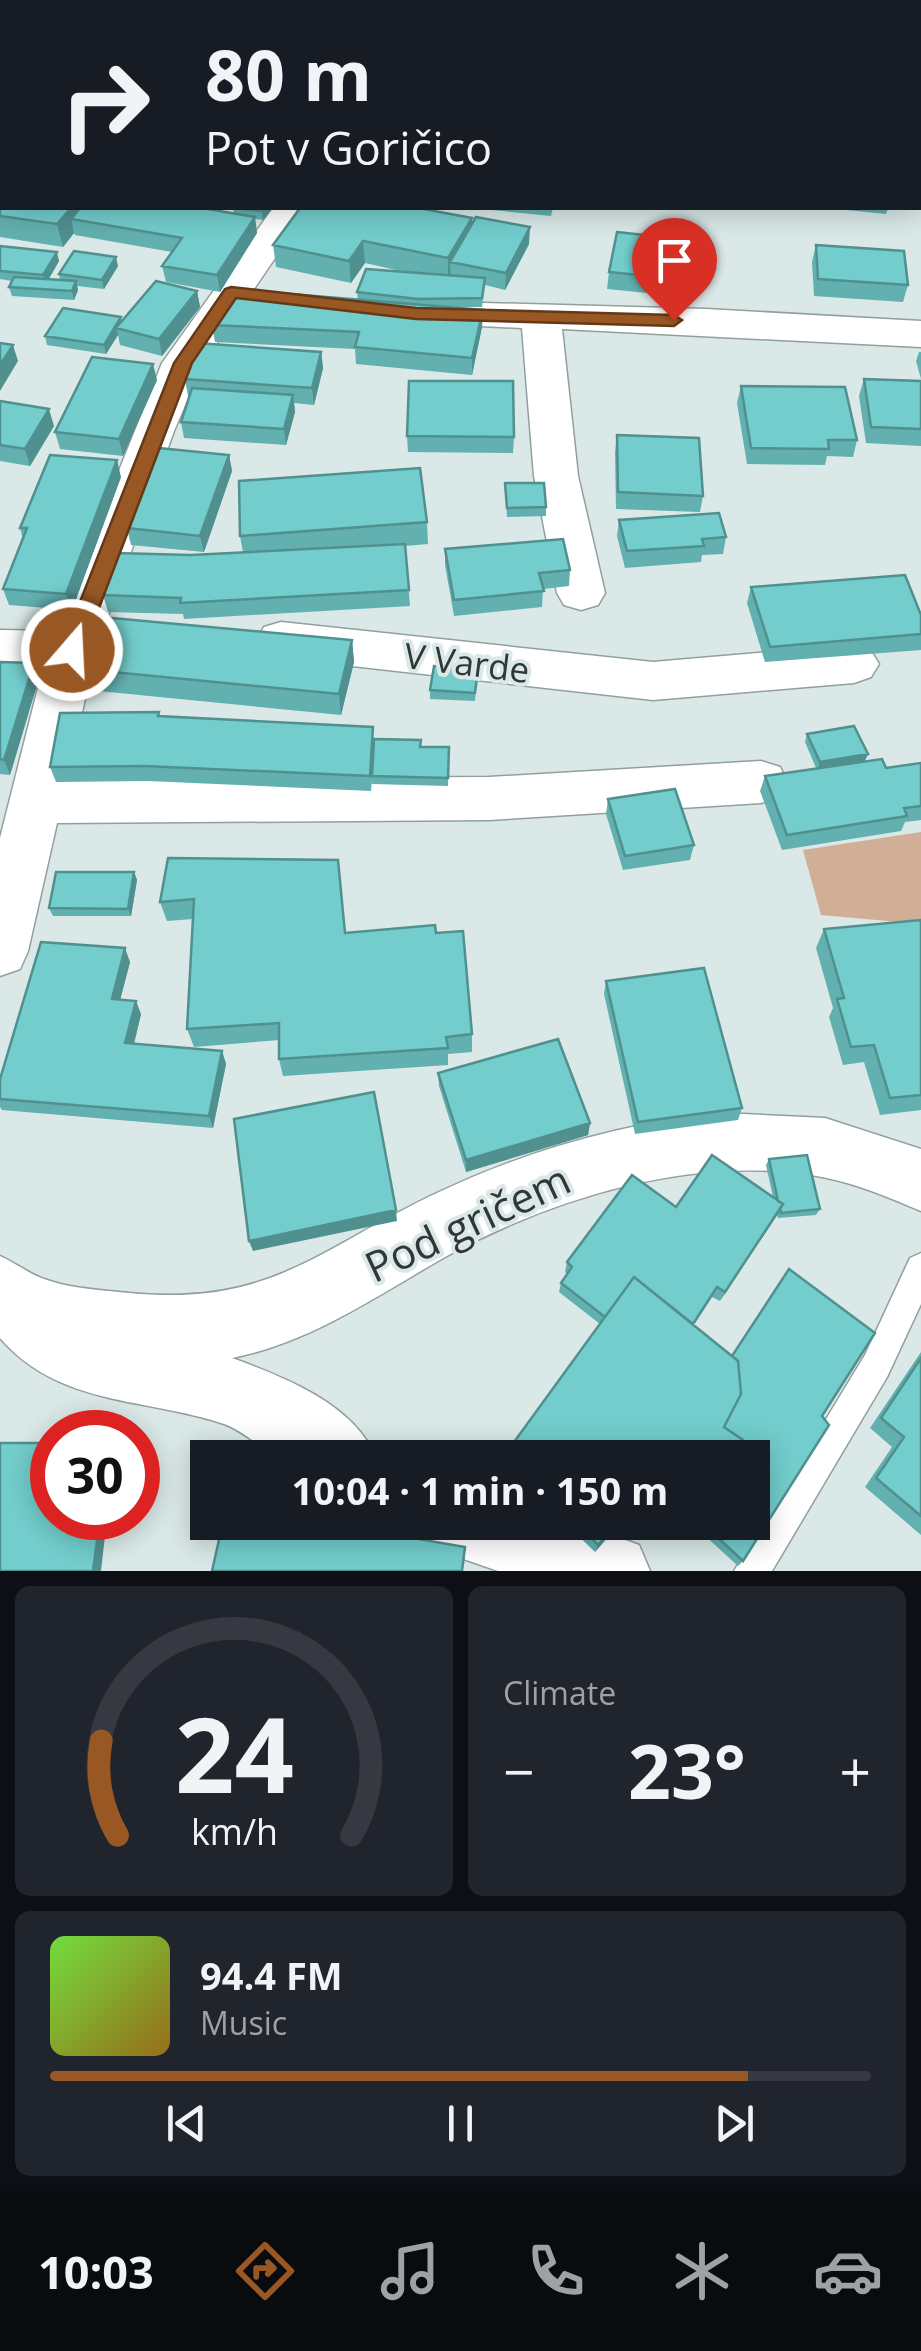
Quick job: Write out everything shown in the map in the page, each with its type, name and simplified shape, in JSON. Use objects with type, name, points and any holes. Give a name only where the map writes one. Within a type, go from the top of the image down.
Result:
[{"type":"street","points":[[0,950],[34,802],[183,363],[250,294],[291,210]]},
{"type":"street","points":[[380,309],[921,334]]},
{"type":"street","points":[[542,317],[556,476],[581,593]]},
{"type":"street","points":[[0,648],[91,633]]},
{"type":"street","name":"V Varde","points":[[238,636],[602,679],[653,681],[854,664]]},
{"type":"street","points":[[34,802],[469,798],[670,791],[761,782]]},
{"type":"street","name":"Pod gričem","points":[[8,1297],[147,1329],[238,1324],[323,1290],[428,1231],[475,1211],[584,1168],[636,1156],[755,1142],[811,1146],[857,1155],[921,1180]]},
{"type":"street","name":"Pod gričem","points":[[8,1297],[57,1350],[93,1365],[202,1384],[244,1398],[289,1418],[318,1440]]},
{"type":"street","points":[[515,1540],[613,1571]]},
{"type":"lane","points":[[752,1571],[876,1366],[921,1269]]},
{"type":"shaded area","points":[[921,832],[921,924],[821,915],[803,850]]},
{"type":"building","points":[[0,210],[69,210],[57,224],[0,216]]},
{"type":"building","points":[[78,210],[214,210],[255,217],[217,275],[162,266],[182,238],[71,219]]},
{"type":"building","points":[[299,210],[429,210],[472,218],[448,258],[363,241],[349,261],[273,245]]},
{"type":"building","points":[[476,217],[530,227],[506,273],[450,262]]},
{"type":"building","points":[[617,232],[710,242],[707,268],[671,264],[669,278],[609,272]]},
{"type":"building","points":[[816,245],[904,251],[908,285],[818,279]]},
{"type":"building","points":[[0,246],[57,252],[43,275],[0,271]]},
{"type":"building","points":[[74,251],[116,257],[102,280],[59,274]]},
{"type":"building","points":[[366,269],[485,278],[482,298],[418,299],[357,292]]},
{"type":"building","points":[[14,277],[76,281],[72,291],[9,287]]},
{"type":"building","points":[[156,281],[197,291],[159,339],[116,328]]},
{"type":"building","points":[[231,289],[483,310],[472,358],[355,347],[359,332],[212,325]]},
{"type":"building","points":[[63,308],[121,317],[104,345],[45,336]]},
{"type":"building","points":[[0,343],[13,345],[0,365]]},
{"type":"building","points":[[197,343],[321,352],[312,388],[185,379]]},
{"type":"building","points":[[92,357],[153,364],[119,439],[55,432]]},
{"type":"building","points":[[864,379],[921,381],[921,429],[871,427]]},
{"type":"building","points":[[409,381],[513,381],[514,437],[407,436]]},
{"type":"building","points":[[741,386],[845,387],[857,440],[828,440],[829,449],[751,448]]},
{"type":"building","points":[[192,388],[293,395],[284,429],[181,422]]},
{"type":"building","points":[[0,401],[49,409],[25,449],[0,445]]},
{"type":"building","points":[[617,435],[699,438],[703,496],[618,492]]},
{"type":"building","points":[[159,448],[229,455],[200,536],[127,528]]},
{"type":"building","points":[[50,455],[117,460],[66,594],[3,589],[27,528],[20,528]]},
{"type":"building","points":[[420,468],[427,522],[240,536],[239,481]]},
{"type":"building","points":[[505,483],[544,483],[546,507],[507,508]]},
{"type":"building","points":[[719,513],[726,537],[702,539],[704,546],[627,551],[619,520]]},
{"type":"building","points":[[563,539],[570,570],[539,573],[544,591],[454,600],[445,549]]},
{"type":"building","points":[[405,544],[409,590],[180,603],[181,598],[103,595],[115,553],[191,555]]},
{"type":"building","points":[[905,575],[921,615],[921,634],[770,647],[751,587]]},
{"type":"building","points":[[90,616],[352,640],[339,694],[71,668]]},
{"type":"building","points":[[0,662],[34,663],[4,760],[0,759]]},
{"type":"building","points":[[434,666],[478,669],[475,693],[430,690]]},
{"type":"building","points":[[159,712],[158,716],[373,727],[370,776],[144,766],[50,767],[60,713]]},
{"type":"building","points":[[854,726],[868,754],[820,762],[807,734]]},
{"type":"building","points":[[374,739],[421,740],[420,747],[449,747],[448,778],[372,776]]},
{"type":"building","points":[[882,759],[886,768],[921,763],[921,806],[904,808],[907,816],[787,835],[765,776]]},
{"type":"building","points":[[675,789],[694,845],[625,856],[608,799]]},
{"type":"building","points":[[168,858],[338,860],[345,933],[435,925],[436,933],[463,931],[472,1034],[446,1037],[448,1048],[279,1059],[279,1023],[187,1029],[194,899],[160,902]]},
{"type":"building","points":[[56,872],[134,872],[128,909],[49,908]]},
{"type":"building","points":[[921,920],[921,1095],[890,1098],[874,1045],[851,1047],[837,999],[844,998],[824,929]]},
{"type":"building","points":[[41,942],[125,948],[112,999],[136,1001],[125,1043],[222,1051],[209,1116],[0,1099],[0,1079]]},
{"type":"building","points":[[704,968],[742,1108],[638,1122],[606,981]]},
{"type":"building","points":[[558,1039],[590,1123],[466,1160],[438,1073]]},
{"type":"building","points":[[374,1092],[396,1210],[249,1241],[234,1119]]},
{"type":"building","points":[[712,1155],[783,1204],[725,1292],[717,1287],[693,1324],[634,1277],[605,1317],[561,1283],[572,1267],[567,1262],[632,1175],[676,1207]]},
{"type":"building","points":[[807,1155],[820,1209],[781,1213],[783,1204],[778,1201],[769,1159]]},
{"type":"building","points":[[789,1269],[875,1333],[822,1416],[829,1425],[770,1518],[770,1440],[743,1440],[724,1427],[741,1394],[738,1361],[732,1356]]},
{"type":"building","points":[[634,1277],[738,1361],[741,1394],[724,1427],[743,1440],[516,1440]]},
{"type":"building","points":[[921,1358],[921,1516],[876,1478],[904,1437],[881,1418]]},
{"type":"building","points":[[0,1443],[30,1443],[30,1540],[97,1540],[93,1571],[0,1571]]},
{"type":"building","points":[[219,1540],[424,1540],[465,1547],[462,1571],[212,1571]]},
{"type":"building","points":[[720,1540],[756,1540],[743,1561]]},
{"type":"route","points":[[72,650],[153,432],[183,363],[231,292],[416,313],[674,320]]}]
